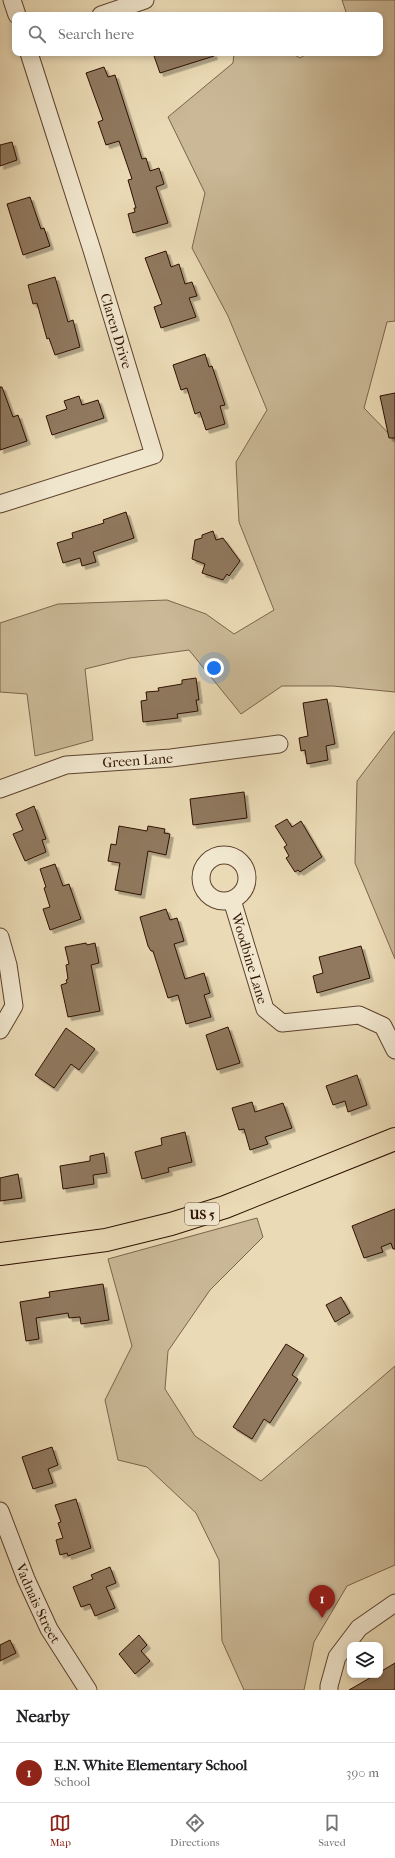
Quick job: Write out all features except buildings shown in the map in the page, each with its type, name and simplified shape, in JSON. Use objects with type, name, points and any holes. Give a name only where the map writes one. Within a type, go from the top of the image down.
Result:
[{"type":"main road","name":"US 5","points":[[0,1254],[106,1240],[171,1224],[225,1207],[395,1139]]},
{"type":"street","points":[[12,0],[16,12]]},
{"type":"street","points":[[110,12],[145,0]]},
{"type":"street","name":"Claren Drive","points":[[0,504],[154,455],[92,250],[30,56]]},
{"type":"street","name":"Green Lane","points":[[0,789],[66,765],[171,758],[279,744]]},
{"type":"street","name":"Woodbine Lane","points":[[232,900],[265,1009],[282,1023],[359,1015],[383,1026],[395,1050]]},
{"type":"street","points":[[0,937],[8,965],[14,1006],[0,1030]]},
{"type":"street","name":"Vadnais Street","points":[[0,1511],[26,1579],[49,1629],[88,1690]]},
{"type":"street","points":[[330,1690],[329,1686],[336,1656],[359,1628],[395,1603]]},
{"type":"shaded area","points":[[342,0],[395,0],[395,321],[387,322],[364,408],[395,440],[395,692],[333,686],[282,686],[241,714],[189,650],[130,658],[85,669],[93,740],[35,756],[27,694],[0,692],[0,623],[58,604],[167,600],[206,614],[234,634],[274,610],[239,522],[236,462],[267,410],[228,316],[192,248],[205,193],[168,117],[233,63],[234,56],[296,56],[300,58],[303,56],[383,56],[383,12],[346,12]]},
{"type":"shaded area","points":[[395,731],[395,959],[355,863],[357,781]]},
{"type":"shaded area","points":[[257,1218],[263,1237],[210,1290],[168,1351],[165,1389],[195,1436],[261,1481],[395,1366],[395,1565],[347,1586],[314,1642],[304,1690],[244,1690],[222,1641],[219,1560],[196,1513],[147,1467],[118,1460],[105,1400],[132,1346],[108,1259]]},
{"type":"place","name":"E.N. White Elementary School","points":[[322,1618]]}]
